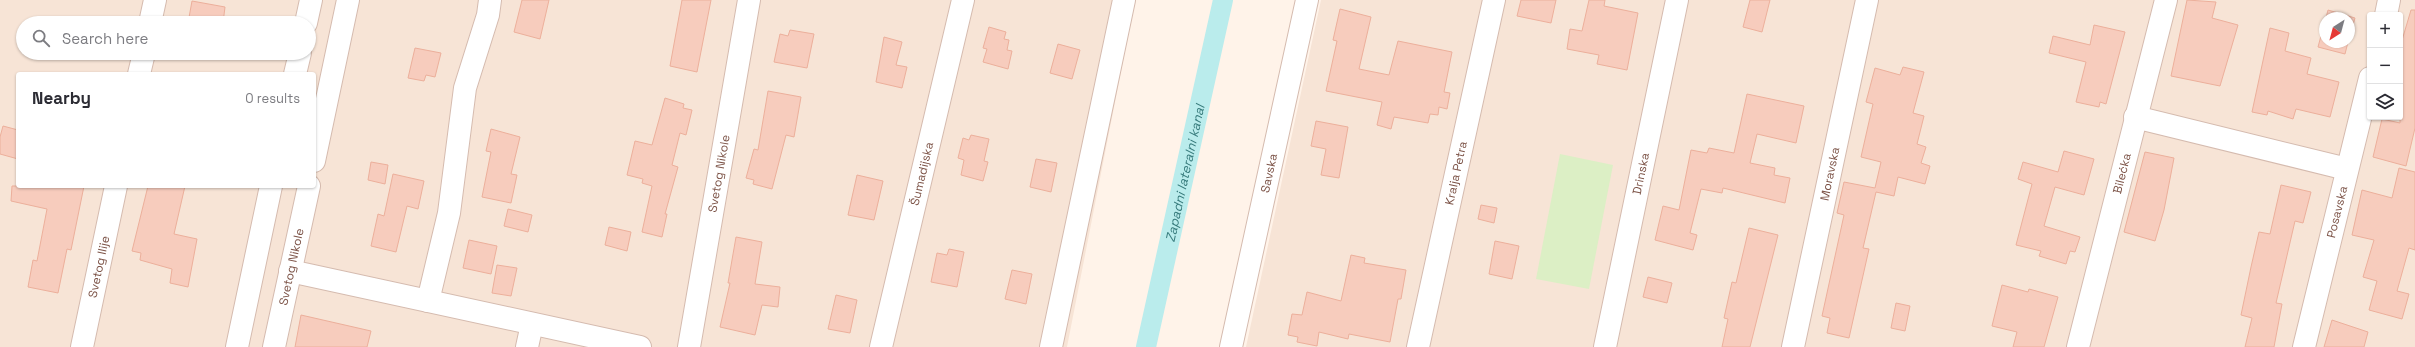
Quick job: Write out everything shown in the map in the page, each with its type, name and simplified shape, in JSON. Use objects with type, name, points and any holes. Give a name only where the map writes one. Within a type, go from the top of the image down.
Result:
[{"type":"street","points":[[152,16],[155,0]]},
{"type":"street","points":[[308,16],[311,0]]},
{"type":"street","points":[[316,151],[348,0]]},
{"type":"street","points":[[428,301],[449,213],[465,88],[490,0]]},
{"type":"street","name":"Svetog Nikole","points":[[689,347],[749,0]]},
{"type":"street","name":"Šumadijska","points":[[881,347],[963,0]]},
{"type":"street","points":[[1051,347],[1124,0]]},
{"type":"street","name":"Savska","points":[[1231,347],[1307,0]]},
{"type":"street","name":"Kralja Petra","points":[[1418,347],[1494,0]]},
{"type":"street","name":"Drinska","points":[[1605,347],[1677,0]]},
{"type":"street","name":"Moravska","points":[[1793,347],[1867,0]]},
{"type":"street","name":"Bilećka","points":[[2078,347],[2135,117],[2166,0]]},
{"type":"street","points":[[2387,12],[2389,0]]},
{"type":"street","points":[[139,72],[142,60]]},
{"type":"street","points":[[295,72],[298,60]]},
{"type":"street","name":"Posavska","points":[[2304,347],[2368,84]]},
{"type":"street","points":[[2135,117],[2347,169]]},
{"type":"street","name":"Svetog Ilije","points":[[82,347],[116,188]]},
{"type":"street","points":[[237,347],[271,188]]},
{"type":"street","name":"Svetog Nikole","points":[[274,347],[308,188]]},
{"type":"street","points":[[290,271],[640,347]]},
{"type":"street","points":[[527,347],[532,324]]},
{"type":"shaded area","points":[[0,0],[1135,0],[1067,347],[0,347]]},
{"type":"shaded area","points":[[1321,0],[2415,0],[2415,347],[1246,347]]},
{"type":"green space","points":[[1560,154],[1613,165],[1589,289],[1536,279]]},
{"type":"building","points":[[522,0],[549,0],[540,39],[514,32]]},
{"type":"building","points":[[682,0],[711,0],[697,72],[670,66]]},
{"type":"building","points":[[1521,0],[1556,0],[1551,23],[1517,16]]},
{"type":"building","points":[[1589,0],[1605,0],[1604,6],[1638,13],[1627,70],[1597,64],[1599,55],[1567,49],[1570,29],[1582,31]]},
{"type":"building","points":[[1750,0],[1770,0],[1762,32],[1743,27]]},
{"type":"building","points":[[2187,0],[2216,2],[2212,18],[2238,25],[2220,86],[2171,76]]},
{"type":"building","points":[[192,1],[225,7],[224,16],[189,16]]},
{"type":"building","points":[[1340,9],[1371,17],[1359,69],[1389,75],[1398,41],[1452,52],[1444,92],[1450,93],[1447,109],[1439,107],[1438,115],[1430,114],[1428,123],[1394,117],[1391,129],[1377,125],[1382,102],[1326,91],[1337,41],[1333,40]]},
{"type":"building","points":[[2411,10],[2415,10],[2415,128],[2406,166],[2373,157],[2382,120],[2400,123],[2400,120],[2403,120],[2403,37]]},
{"type":"building","points":[[2094,25],[2125,32],[2106,104],[2100,102],[2099,107],[2076,102],[2086,62],[2049,53],[2053,36],[2090,45]]},
{"type":"building","points":[[989,27],[1006,32],[1004,39],[1009,40],[1007,50],[1012,51],[1008,69],[983,62],[987,49],[983,48]]},
{"type":"building","points":[[2270,28],[2289,33],[2285,51],[2311,58],[2307,74],[2339,82],[2330,117],[2296,109],[2293,119],[2268,111],[2267,115],[2252,112]]},
{"type":"building","points":[[790,30],[814,34],[807,68],[774,62],[780,34],[788,36]]},
{"type":"building","points":[[884,37],[902,42],[896,65],[907,67],[902,88],[876,82]]},
{"type":"building","points":[[1058,44],[1080,50],[1072,79],[1050,73]]},
{"type":"building","points":[[415,48],[441,53],[435,77],[426,75],[424,81],[408,78]]},
{"type":"building","points":[[2322,48],[2346,48],[2345,54]]},
{"type":"building","points":[[1903,67],[1924,72],[1913,113],[1924,116],[1917,144],[1926,147],[1921,163],[1930,166],[1925,184],[1898,177],[1894,196],[1876,192],[1863,248],[1869,249],[1849,338],[1827,333],[1830,318],[1822,316],[1844,215],[1837,213],[1844,182],[1875,188],[1881,162],[1861,157],[1873,104],[1866,102],[1875,68],[1900,75]]},
{"type":"building","points":[[768,91],[801,97],[794,137],[786,135],[772,189],[753,184],[754,180],[746,178],[754,149],[758,150]]},
{"type":"building","points":[[1747,94],[1804,106],[1796,143],[1757,134],[1750,163],[1775,168],[1774,175],[1790,178],[1785,203],[1723,188],[1722,193],[1701,189],[1690,233],[1697,235],[1693,250],[1655,240],[1663,206],[1679,210],[1691,150],[1707,153],[1709,148],[1734,153]]},
{"type":"building","points":[[665,98],[684,104],[683,108],[692,110],[686,135],[680,133],[672,165],[678,167],[665,214],[667,214],[662,237],[642,232],[652,186],[642,183],[643,179],[627,175],[635,141],[652,145]]},
{"type":"building","points":[[1316,121],[1348,127],[1339,178],[1321,175],[1326,149],[1311,146]]},
{"type":"building","points":[[3,126],[16,129],[16,158],[0,154],[0,137]]},
{"type":"building","points":[[491,129],[520,137],[511,174],[517,175],[511,203],[482,197],[491,152],[486,151]]},
{"type":"building","points":[[971,135],[989,139],[984,161],[988,162],[983,181],[961,175],[964,160],[958,158],[963,138],[969,140]]},
{"type":"building","points":[[2064,151],[2094,159],[2084,195],[2055,187],[2044,226],[2080,237],[2075,252],[2070,251],[2066,264],[2039,256],[2041,251],[2016,245],[2032,184],[2018,179],[2023,162],[2058,172]]},
{"type":"building","points":[[2145,152],[2174,158],[2164,210],[2155,241],[2124,232]]},
{"type":"building","points":[[1036,159],[1057,163],[1051,192],[1030,187]]},
{"type":"building","points":[[371,162],[388,165],[385,184],[368,180]]},
{"type":"building","points":[[2399,168],[2415,172],[2415,250],[2409,248],[2397,291],[2409,294],[2402,319],[2369,310],[2377,281],[2363,277],[2374,240],[2352,235],[2362,190],[2392,198]]},
{"type":"building","points":[[393,174],[424,181],[418,209],[407,206],[396,252],[371,246],[378,214],[384,216]]},
{"type":"building","points":[[857,175],[883,181],[874,220],[848,215]]},
{"type":"building","points":[[2281,185],[2311,192],[2303,223],[2295,221],[2276,303],[2282,304],[2274,347],[2245,347],[2252,318],[2241,315],[2251,267],[2259,232],[2270,234]]},
{"type":"building","points":[[12,186],[16,186],[16,188],[84,188],[71,250],[67,249],[58,293],[28,287],[33,260],[37,261],[47,209],[11,201]]},
{"type":"building","points":[[148,188],[185,188],[174,234],[197,239],[188,287],[170,283],[172,269],[140,260],[141,253],[132,251]]},
{"type":"building","points":[[1481,205],[1497,208],[1494,223],[1478,219]]},
{"type":"building","points":[[508,209],[532,215],[528,232],[504,226]]},
{"type":"building","points":[[609,227],[631,232],[627,251],[605,245]]},
{"type":"building","points":[[1749,228],[1778,235],[1750,347],[1722,347],[1728,319],[1724,318],[1732,282],[1736,283]]},
{"type":"building","points":[[736,237],[762,242],[755,284],[780,287],[778,307],[762,305],[755,335],[720,327],[730,283],[728,283]]},
{"type":"building","points":[[469,240],[497,246],[491,274],[463,268]]},
{"type":"building","points":[[1495,241],[1519,246],[1512,279],[1489,274]]},
{"type":"building","points":[[949,249],[964,252],[957,287],[931,282],[937,253],[947,255]]},
{"type":"building","points":[[1351,255],[1365,258],[1364,263],[1406,270],[1401,299],[1398,299],[1390,342],[1349,334],[1348,339],[1319,332],[1317,346],[1297,342],[1298,337],[1288,335],[1292,314],[1302,315],[1307,292],[1341,301]]},
{"type":"building","points":[[497,265],[517,268],[511,296],[492,293]]},
{"type":"building","points":[[1012,270],[1032,274],[1026,304],[1005,299]]},
{"type":"building","points":[[1648,277],[1672,283],[1667,303],[1643,297]]},
{"type":"building","points":[[2002,285],[2028,292],[2029,289],[2058,297],[2044,347],[2013,347],[2017,332],[1992,326]]},
{"type":"building","points":[[836,295],[857,300],[850,333],[828,329]]},
{"type":"building","points":[[1896,303],[1910,306],[1905,331],[1891,328]]},
{"type":"building","points":[[301,315],[371,331],[367,347],[295,347]]},
{"type":"building","points":[[2332,320],[2368,332],[2364,347],[2324,347]]},
{"type":"waterway","name":"Zapadni lateralni kanal","points":[[1146,347],[1223,0]]}]
